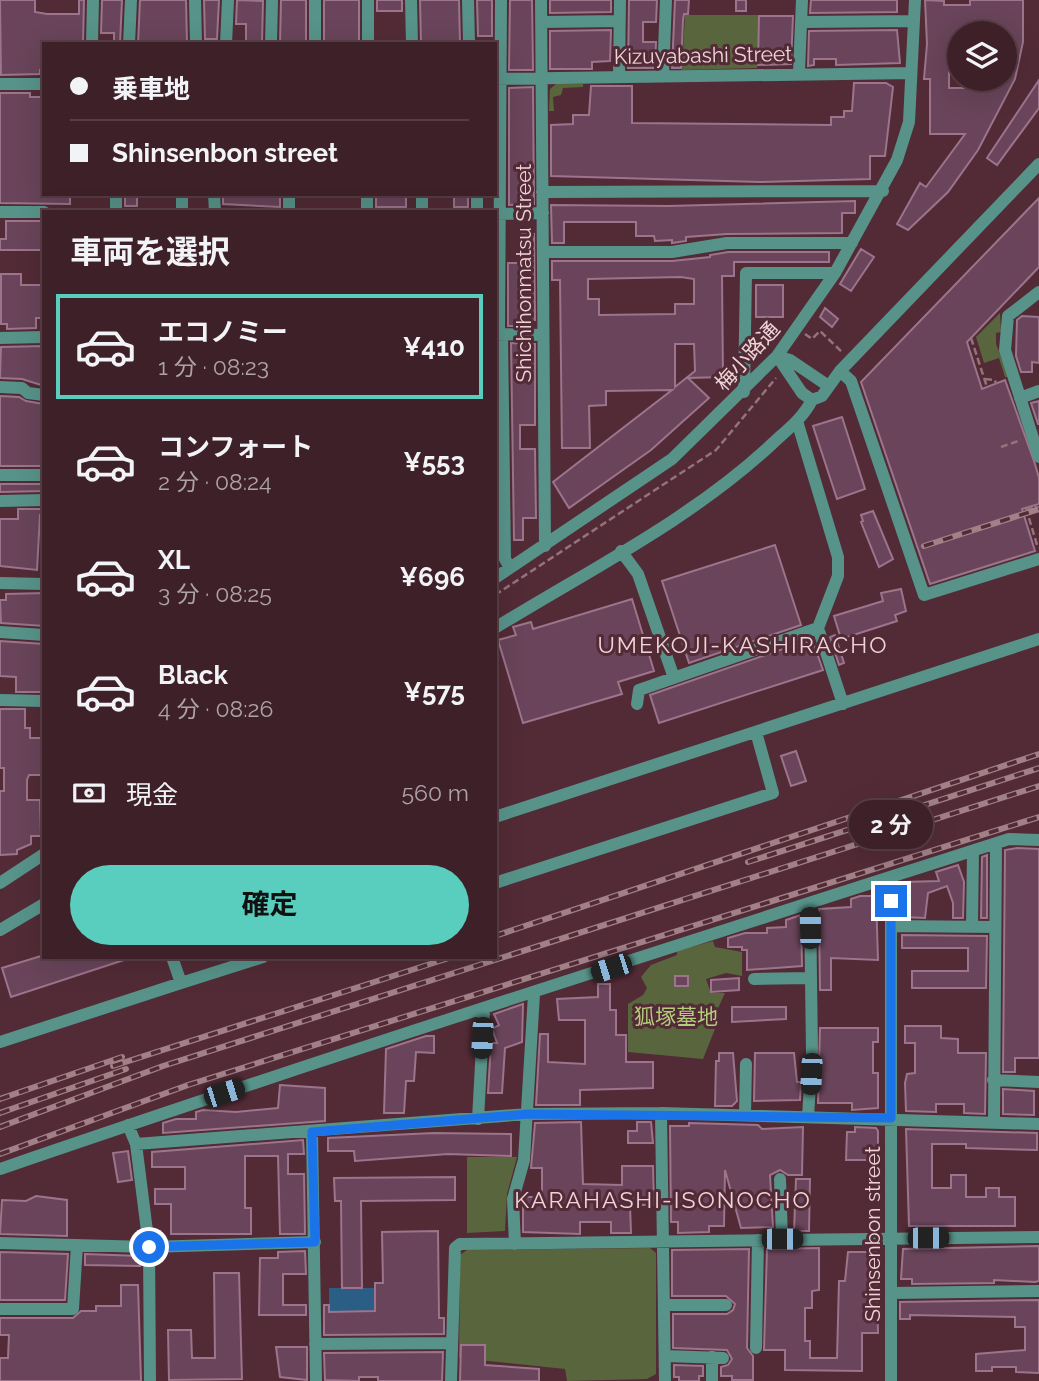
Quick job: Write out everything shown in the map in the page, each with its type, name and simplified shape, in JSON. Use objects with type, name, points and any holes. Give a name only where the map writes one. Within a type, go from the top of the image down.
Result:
[{"type":"street","points":[[92,42],[93,0]]},
{"type":"street","points":[[129,42],[131,0]]},
{"type":"street","points":[[195,0],[196,42]]},
{"type":"street","points":[[226,42],[228,0]]},
{"type":"street","points":[[271,42],[272,0]]},
{"type":"street","points":[[315,42],[316,0]]},
{"type":"street","points":[[368,0],[368,42]]},
{"type":"street","points":[[411,0],[412,42]]},
{"type":"street","points":[[468,0],[469,42]]},
{"type":"street","points":[[501,0],[499,334],[505,559],[510,568]]},
{"type":"street","name":"Shichihonmatsu Street","points":[[541,0],[545,546]]},
{"type":"street","points":[[619,76],[620,0]]},
{"type":"street","points":[[663,76],[666,0]]},
{"type":"street","points":[[799,72],[802,0]]},
{"type":"street","points":[[911,73],[915,0]]},
{"type":"street","points":[[802,22],[914,20]]},
{"type":"street","points":[[541,22],[619,21]]},
{"type":"street","name":"Kizuyabashi Street","points":[[499,78],[799,72],[911,73]]},
{"type":"street","name":"梅小路通","points":[[497,577],[671,459],[778,356],[835,273],[883,191],[909,122],[911,73]]},
{"type":"street","points":[[0,84],[42,84]]},
{"type":"street","points":[[497,627],[716,491],[797,421],[812,400],[822,396],[827,385],[840,371],[1039,164]]},
{"type":"street","points":[[542,192],[883,191]]},
{"type":"street","points":[[0,212],[42,212]]},
{"type":"street","points":[[498,214],[543,214]]},
{"type":"street","points":[[544,252],[672,252],[727,243],[852,243]]},
{"type":"street","points":[[744,391],[746,273],[835,273]]},
{"type":"street","points":[[1039,292],[1008,316],[1005,350],[1035,435],[1039,457]]},
{"type":"street","points":[[499,334],[543,335]]},
{"type":"street","points":[[0,338],[42,337]]},
{"type":"street","points":[[778,356],[790,360],[827,385]]},
{"type":"street","points":[[778,356],[802,393],[812,400]]},
{"type":"street","points":[[840,371],[851,381],[924,595],[1039,559]]},
{"type":"street","points":[[0,387],[22,388],[27,393],[42,395]]},
{"type":"street","points":[[1020,398],[1039,391]]},
{"type":"street","points":[[797,421],[838,557],[835,585],[818,628],[843,704]]},
{"type":"street","points":[[0,475],[42,475]]},
{"type":"street","points":[[0,501],[42,500]]},
{"type":"street","points":[[621,551],[638,574],[674,678]]},
{"type":"street","points":[[0,583],[42,584]]},
{"type":"street","points":[[636,704],[639,690],[818,628]]},
{"type":"street","points":[[0,632],[42,635]]},
{"type":"street","points":[[497,816],[1039,639]]},
{"type":"street","points":[[0,700],[42,701]]},
{"type":"street","points":[[497,882],[773,793],[756,732]]},
{"type":"street","points":[[0,1169],[380,1041],[484,1010],[810,902],[1009,839],[1039,840]]},
{"type":"street","points":[[994,1122],[996,844]]},
{"type":"street","points":[[972,926],[973,851]]},
{"type":"street","points":[[0,883],[42,855]]},
{"type":"street","points":[[0,872],[21,867]]},
{"type":"street","name":"Shinsenbon street","points":[[891,877],[891,1381]]},
{"type":"street","points":[[808,1117],[810,902]]},
{"type":"street","points":[[0,930],[42,905]]},
{"type":"street","points":[[891,926],[995,927]]},
{"type":"street","points":[[173,959],[181,984]]},
{"type":"street","points":[[0,1042],[257,959]]},
{"type":"street","points":[[754,979],[811,978]]},
{"type":"street","points":[[515,1244],[513,1199],[524,1160],[534,993]]},
{"type":"street","points":[[478,1119],[484,1010]]},
{"type":"street","points":[[745,1115],[746,1064]]},
{"type":"street","points":[[993,1080],[1039,1082]]},
{"type":"street","points":[[136,1144],[528,1114],[745,1115],[1039,1124]]},
{"type":"street","points":[[661,1114],[665,1381]]},
{"type":"street","points":[[128,1125],[136,1144],[149,1247],[150,1381]]},
{"type":"street","points":[[312,1132],[316,1381]]},
{"type":"street","points":[[780,1178],[782,1239]]},
{"type":"street","points":[[451,1381],[455,1248],[460,1244],[1039,1237]]},
{"type":"street","points":[[756,1348],[758,1240]]},
{"type":"street","points":[[0,1243],[149,1247],[315,1242]]},
{"type":"street","points":[[0,1309],[73,1309],[77,1245]]},
{"type":"street","points":[[891,1293],[1039,1291]]},
{"type":"street","points":[[665,1305],[726,1305]]},
{"type":"street","points":[[315,1344],[452,1343]]},
{"type":"street","points":[[665,1356],[717,1357],[712,1381]]},
{"type":"path","points":[[803,332],[812,339],[820,331],[844,355]]},
{"type":"path","points":[[971,338],[987,387]]},
{"type":"path","points":[[984,379],[995,380],[996,384]]},
{"type":"path","points":[[1035,505],[1036,508],[1026,509],[1037,545]]},
{"type":"green space","points":[[685,15],[759,15],[757,68],[682,70]]},
{"type":"green space","points":[[556,84],[583,84],[583,87],[563,88],[561,95],[553,97],[554,111],[549,111],[550,89]]},
{"type":"green space","points":[[1000,313],[1001,332],[996,333],[996,344],[1009,377],[1005,377],[999,358],[984,363],[976,337]]},
{"type":"green space","name":"狐塚墓地","points":[[713,941],[715,947],[742,952],[742,976],[726,973],[706,979],[711,993],[725,993],[715,1015],[719,1019],[703,1059],[628,1052],[628,1004],[643,995],[647,988],[641,977],[651,965],[677,955],[677,951]]},
{"type":"green space","points":[[467,1157],[517,1157],[507,1194],[505,1231],[467,1233]]},
{"type":"green space","points":[[650,1248],[656,1253],[656,1374],[647,1379],[567,1381],[565,1369],[459,1358],[460,1255],[467,1250]]},
{"type":"water","points":[[329,1288],[375,1288],[375,1311],[329,1312]]},
{"type":"building","points":[[0,0],[35,0],[35,12],[79,14],[79,0],[84,0],[83,42],[42,42],[40,74],[1,75]]},
{"type":"building","points":[[102,0],[122,0],[120,42],[114,42],[114,33],[101,33]]},
{"type":"building","points":[[140,0],[186,0],[187,42],[138,42]]},
{"type":"building","points":[[204,0],[219,0],[217,39],[205,39]]},
{"type":"building","points":[[237,0],[263,1],[262,42],[246,42],[246,24],[236,24]]},
{"type":"building","points":[[281,0],[306,0],[306,42],[280,42]]},
{"type":"building","points":[[324,0],[359,0],[359,42],[324,42]]},
{"type":"building","points":[[377,0],[402,0],[402,11],[377,11]]},
{"type":"building","points":[[420,0],[459,0],[460,42],[421,42]]},
{"type":"building","points":[[477,0],[492,0],[492,36],[478,36]]},
{"type":"building","points":[[510,0],[532,0],[533,70],[509,70]]},
{"type":"building","points":[[550,0],[611,0],[611,12],[550,13]]},
{"type":"building","points":[[629,0],[657,0],[656,22],[643,22],[643,42],[656,42],[655,68],[628,68]]},
{"type":"building","points":[[675,0],[689,0],[688,14],[684,14],[683,20],[681,68],[672,68]]},
{"type":"building","points":[[736,0],[746,0],[746,11],[736,11]]},
{"type":"building","points":[[811,0],[897,0],[897,12],[810,13]]},
{"type":"building","points":[[925,0],[944,1],[944,5],[970,5],[970,0],[1023,0],[1023,42],[1017,70],[1017,21],[947,21],[947,91],[1009,91],[978,150],[948,192],[908,230],[897,224],[920,183],[926,187],[965,134],[930,134],[930,79],[924,79],[927,44]]},
{"type":"building","points":[[759,16],[793,16],[791,64],[758,65]]},
{"type":"building","points":[[611,30],[610,61],[592,62],[592,69],[550,69],[550,31]]},
{"type":"building","points":[[897,30],[900,63],[836,65],[836,59],[814,59],[814,65],[808,66],[809,31]]},
{"type":"building","points":[[1039,80],[1039,108],[997,165],[987,158]]},
{"type":"building","points":[[854,83],[886,83],[893,87],[885,156],[870,156],[870,179],[760,182],[551,176],[551,125],[573,124],[573,115],[589,115],[591,86],[632,86],[632,123],[831,125],[831,117],[844,117],[844,111],[852,111]]},
{"type":"building","points":[[533,87],[534,204],[509,205],[509,88]]},
{"type":"building","points":[[0,93],[30,93],[30,97],[42,97],[42,196],[70,196],[70,204],[0,203]]},
{"type":"building","points":[[125,196],[137,196],[137,206],[125,206]]},
{"type":"building","points":[[223,196],[280,196],[280,207],[223,204]]},
{"type":"building","points":[[376,196],[406,196],[406,207],[376,207]]},
{"type":"building","points":[[454,196],[468,196],[468,207],[454,207]]},
{"type":"building","points":[[1039,198],[1039,267],[967,342],[982,389],[1005,380],[1035,464],[1039,478],[1039,504],[1022,509],[1035,551],[930,584],[861,382]]},
{"type":"building","points":[[855,201],[855,213],[842,213],[842,233],[727,234],[686,237],[686,241],[672,243],[672,240],[655,241],[654,236],[636,236],[636,222],[564,222],[564,243],[552,243],[551,205],[668,206]]},
{"type":"building","points":[[6,221],[42,221],[42,250],[0,250],[0,239],[6,239]]},
{"type":"building","points":[[522,234],[534,234],[535,320],[522,320],[522,326],[508,326],[508,263],[522,263]]},
{"type":"building","points":[[861,249],[874,257],[851,291],[840,284]]},
{"type":"building","points":[[728,252],[829,252],[829,262],[734,262],[734,276],[722,276],[723,377],[688,378],[709,398],[651,450],[569,508],[553,482],[672,390],[606,391],[606,405],[589,406],[590,448],[562,448],[560,280],[552,280],[552,261],[672,261]],"holes":[[[588,279],[694,279],[694,304],[675,304],[675,314],[599,315],[599,299],[588,299]],[[675,344],[694,344],[695,371],[675,387]]]},
{"type":"building","points":[[1,274],[21,274],[21,285],[42,285],[42,318],[36,318],[36,328],[7,329],[7,324],[1,324]]},
{"type":"building","points":[[756,285],[783,285],[783,317],[756,317]]},
{"type":"building","points":[[825,308],[838,319],[832,327],[820,317]]},
{"type":"building","points":[[1022,316],[1039,317],[1039,363],[1032,362],[1032,372],[1021,372],[1016,356],[1017,320]]},
{"type":"building","points":[[511,343],[535,344],[535,425],[520,425],[520,449],[535,449],[536,518],[523,518],[523,540],[514,540]]},
{"type":"building","points":[[42,346],[42,385],[22,379],[0,378],[1,347]]},
{"type":"building","points":[[0,396],[19,397],[42,404],[42,466],[0,466]]},
{"type":"building","points":[[1039,401],[1039,424],[1038,424],[1031,403]]},
{"type":"building","points":[[842,417],[865,489],[837,499],[813,426]]},
{"type":"building","points":[[0,484],[42,484],[42,491],[0,492]]},
{"type":"building","points":[[18,509],[42,509],[37,570],[0,566],[0,519],[18,519]]},
{"type":"building","points":[[873,511],[893,559],[879,567],[861,522],[861,515]]},
{"type":"building","points":[[775,545],[801,625],[689,663],[662,581]]},
{"type":"building","points":[[901,589],[906,611],[895,615],[897,621],[841,639],[834,616],[883,601],[881,593]]},
{"type":"building","points":[[42,593],[42,626],[1,623],[0,600],[6,600],[6,594]]},
{"type":"building","points":[[632,599],[654,671],[618,682],[622,694],[523,723],[498,640],[516,635],[513,627],[531,622],[533,629]]},
{"type":"building","points":[[835,635],[844,663],[839,665],[830,637]]},
{"type":"building","points":[[0,641],[42,644],[42,692],[16,692],[16,677],[0,676]]},
{"type":"building","points":[[806,641],[807,644],[813,642],[823,670],[659,723],[650,695]]},
{"type":"building","points":[[0,709],[25,709],[25,728],[30,728],[30,738],[42,738],[42,775],[29,775],[27,780],[27,800],[40,800],[41,836],[31,836],[31,844],[17,850],[17,854],[0,855],[0,791],[4,791],[4,768],[0,768]]},
{"type":"building","points":[[796,751],[806,781],[791,786],[781,756]]},
{"type":"building","points":[[1039,849],[1039,1058],[1015,1058],[1015,1072],[1003,1072],[1005,850]]},
{"type":"building","points":[[987,855],[987,918],[981,918],[982,857]]},
{"type":"building","points":[[958,865],[964,882],[963,918],[953,918],[953,903],[947,886],[928,893],[925,918],[903,917],[903,882],[939,881],[936,872]]},
{"type":"building","points":[[876,896],[878,960],[831,958],[831,990],[820,990],[819,909],[851,907],[851,899]]},
{"type":"building","points":[[801,915],[802,966],[747,970],[747,950],[742,950],[742,947],[728,947],[728,938],[745,933],[767,933],[767,928],[786,927],[786,920]]},
{"type":"building","points":[[902,935],[987,936],[986,988],[912,988],[912,971],[968,971],[968,948],[902,948]]},
{"type":"building","points":[[42,956],[42,959],[127,959],[11,997],[2,968]]},
{"type":"building","points":[[675,976],[688,976],[688,986],[675,986]]},
{"type":"building","points":[[739,978],[739,990],[711,992],[711,980]]},
{"type":"building","points":[[598,984],[610,984],[610,1010],[616,1010],[616,1035],[626,1035],[626,1062],[653,1062],[653,1088],[580,1090],[580,1105],[536,1105],[540,1034],[548,1034],[548,1062],[585,1064],[585,1020],[559,1020],[557,999],[598,997]]},
{"type":"building","points":[[523,1004],[522,1042],[505,1048],[502,1093],[488,1093],[491,1043],[497,1043],[492,1029],[499,1025],[494,1014]]},
{"type":"building","points":[[732,1007],[786,1007],[786,1019],[732,1022]]},
{"type":"building","points":[[905,1026],[941,1026],[941,1038],[958,1039],[958,1053],[986,1053],[985,1114],[964,1113],[964,1104],[936,1104],[936,1112],[906,1111],[905,1083],[907,1074],[915,1073],[915,1043],[905,1043]]},
{"type":"building","points":[[820,1028],[878,1028],[878,1042],[873,1042],[873,1073],[878,1073],[878,1108],[852,1110],[852,1103],[818,1103]]},
{"type":"building","points":[[434,1036],[434,1053],[416,1052],[414,1081],[406,1081],[404,1113],[384,1113],[386,1049]]},
{"type":"building","points":[[719,1053],[733,1053],[737,1101],[732,1106],[715,1106],[716,1061],[719,1061]]},
{"type":"building","points":[[755,1053],[794,1053],[797,1082],[801,1082],[800,1100],[754,1101]]},
{"type":"building","points":[[280,1085],[325,1088],[325,1121],[163,1133],[163,1123],[176,1119],[196,1119],[196,1112],[203,1110],[236,1112],[278,1108]]},
{"type":"building","points":[[1003,1089],[1034,1091],[1034,1115],[1003,1114]]},
{"type":"building","points":[[581,1122],[583,1184],[622,1185],[622,1166],[653,1166],[654,1205],[630,1205],[631,1233],[611,1233],[611,1222],[580,1222],[580,1234],[523,1232],[523,1197],[542,1197],[542,1168],[531,1168],[535,1123]]},
{"type":"building","points":[[637,1122],[651,1122],[653,1143],[628,1143],[628,1131],[637,1131]]},
{"type":"building","points":[[689,1123],[758,1125],[762,1129],[803,1127],[802,1175],[788,1175],[780,1170],[770,1175],[773,1227],[741,1228],[725,1170],[724,1226],[709,1226],[709,1232],[678,1233],[678,1222],[671,1222],[670,1126],[689,1126]]},
{"type":"building","points":[[855,1127],[876,1128],[878,1160],[846,1160],[847,1132],[855,1132]]},
{"type":"building","points":[[906,1129],[1037,1133],[1037,1150],[932,1144],[932,1188],[951,1188],[951,1175],[966,1175],[966,1197],[986,1197],[986,1188],[999,1188],[999,1197],[1015,1197],[1015,1226],[909,1226]]},
{"type":"building","points":[[434,1133],[511,1134],[511,1156],[448,1154],[355,1161],[354,1151],[328,1151],[328,1138]]},
{"type":"building","points":[[303,1140],[304,1154],[288,1154],[288,1174],[304,1174],[305,1234],[280,1234],[278,1156],[245,1156],[245,1208],[251,1208],[251,1234],[171,1234],[171,1204],[155,1204],[155,1189],[185,1189],[185,1167],[152,1167],[152,1152]]},
{"type":"building","points":[[128,1151],[132,1180],[118,1182],[113,1153]]},
{"type":"building","points":[[455,1177],[455,1200],[361,1201],[362,1288],[342,1288],[341,1201],[335,1201],[334,1178]]},
{"type":"building","points":[[796,1179],[810,1179],[809,1231],[794,1231]]},
{"type":"building","points":[[36,1196],[67,1200],[67,1236],[0,1234],[2,1200],[26,1201]]},
{"type":"building","points":[[438,1231],[439,1318],[444,1318],[444,1334],[324,1335],[324,1305],[329,1305],[329,1312],[375,1311],[375,1283],[383,1283],[382,1232]]},
{"type":"building","points":[[1039,1246],[1039,1281],[1035,1282],[994,1280],[994,1283],[912,1284],[912,1279],[901,1279],[903,1249]]},
{"type":"building","points":[[819,1248],[819,1290],[812,1291],[812,1308],[805,1308],[805,1341],[810,1341],[810,1358],[837,1358],[839,1281],[845,1281],[848,1252],[876,1252],[878,1333],[862,1333],[862,1371],[785,1370],[785,1350],[764,1350],[767,1249]]},
{"type":"building","points":[[749,1249],[747,1348],[753,1356],[753,1380],[732,1380],[732,1376],[721,1376],[721,1367],[728,1365],[732,1359],[727,1350],[673,1348],[673,1314],[727,1314],[733,1310],[735,1304],[726,1296],[672,1296],[672,1250]]},
{"type":"building","points":[[305,1251],[306,1274],[283,1274],[283,1305],[306,1305],[306,1315],[259,1315],[260,1258],[278,1258],[278,1252]]},
{"type":"building","points":[[0,1252],[68,1254],[65,1300],[0,1300]]},
{"type":"building","points":[[85,1254],[140,1256],[140,1266],[85,1265]]},
{"type":"building","points":[[214,1273],[239,1273],[242,1379],[169,1380],[168,1330],[191,1330],[192,1358],[215,1358]]},
{"type":"building","points":[[121,1285],[138,1285],[141,1381],[0,1381],[0,1358],[8,1358],[9,1335],[0,1335],[0,1318],[73,1318],[81,1311],[96,1311],[96,1306],[121,1306]]},
{"type":"building","points":[[1039,1300],[1039,1373],[1016,1372],[1016,1367],[992,1367],[992,1371],[976,1371],[976,1354],[1025,1350],[1025,1327],[1015,1327],[1015,1317],[910,1315],[910,1319],[900,1319],[900,1302]]},
{"type":"building","points":[[461,1345],[485,1345],[485,1365],[539,1369],[539,1381],[460,1381]]},
{"type":"building","points":[[276,1347],[307,1347],[307,1380],[280,1377]]},
{"type":"building","points":[[443,1352],[442,1381],[378,1381],[378,1377],[359,1377],[359,1381],[325,1380],[324,1353]]},
{"type":"building","points":[[674,1365],[703,1366],[703,1376],[699,1376],[699,1381],[679,1381],[679,1377],[674,1377]]},
{"type":"railway","points":[[924,546],[1039,509]]},
{"type":"railway","points":[[497,935],[1039,754]]},
{"type":"railway","points":[[748,862],[1039,768]]},
{"type":"railway","points":[[0,1127],[163,1066],[1039,786]]},
{"type":"railway","points":[[0,1154],[188,1085],[1039,817]]},
{"type":"railway","points":[[113,1066],[446,959]]},
{"type":"railway","points":[[0,1099],[122,1057]]},
{"type":"railway","points":[[0,1113],[126,1069]]},
{"type":"district","name":"UMEKOJI-KASHIRACHO","points":[[743,644]]},
{"type":"district","name":"KARAHASHI-ISONOCHO","points":[[663,1199]]},
{"type":"route","points":[[149,1247],[315,1242],[312,1132],[528,1114],[891,1118],[891,901]]}]
